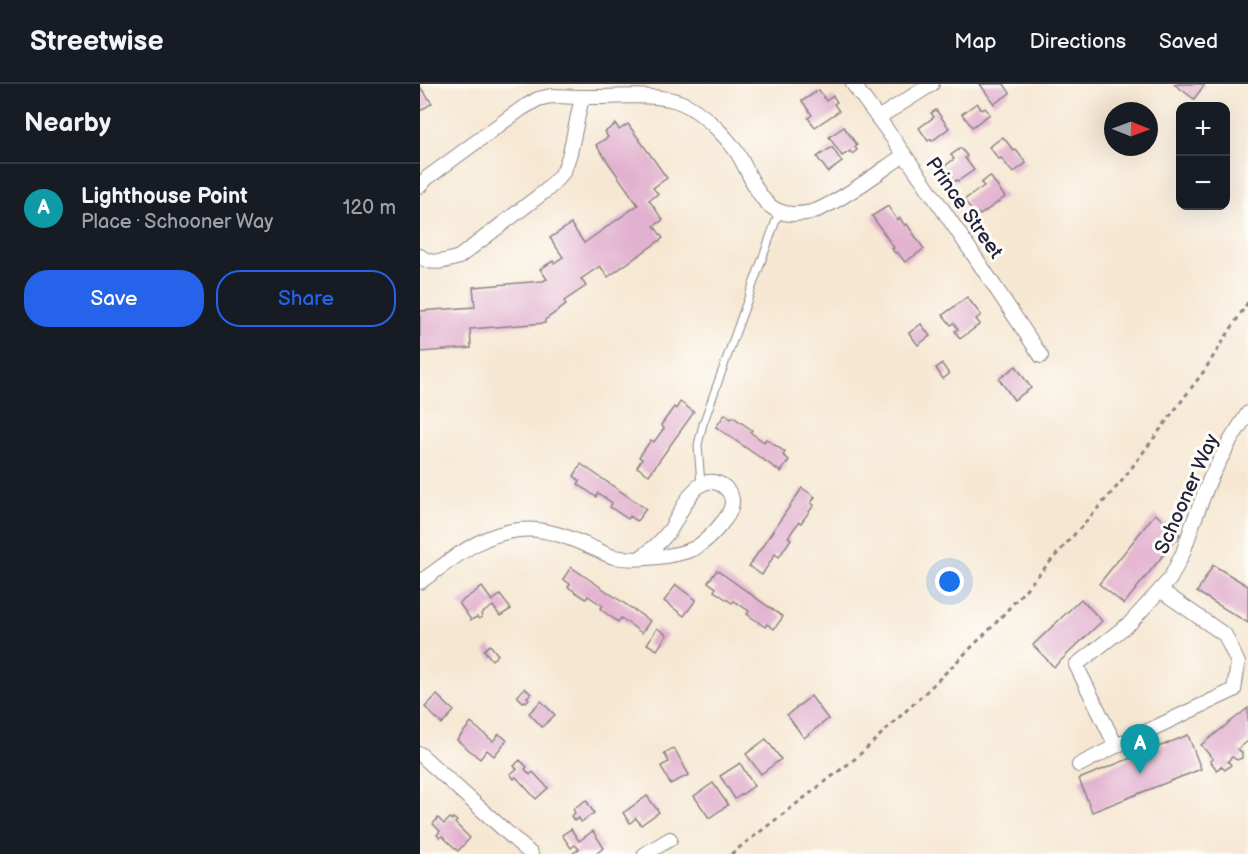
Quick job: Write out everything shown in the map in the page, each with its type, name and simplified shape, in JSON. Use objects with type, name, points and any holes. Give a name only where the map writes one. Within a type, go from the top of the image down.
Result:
[{"type":"street","name":"Prince Street","points":[[853,84],[966,244],[1041,356]]},
{"type":"street","points":[[878,118],[932,84]]},
{"type":"street","points":[[420,186],[426,178],[521,109],[538,99],[561,96],[633,96],[682,102],[700,113],[735,149],[764,201],[774,210],[789,214],[805,214],[823,208],[904,155]]},
{"type":"street","points":[[420,256],[425,260],[435,262],[459,257],[548,189],[564,171],[582,97]]},
{"type":"street","name":"Schooner Way","points":[[1116,746],[1076,665],[1131,622],[1170,579],[1183,553],[1210,479],[1248,413]]},
{"type":"street","points":[[420,582],[475,543],[499,534],[521,530],[545,530],[614,557],[640,558],[649,558],[673,555],[695,548],[720,526],[731,507],[731,494],[722,485],[708,482],[701,484],[658,545],[640,558]]},
{"type":"street","points":[[1079,765],[1234,690],[1238,663],[1225,634],[1160,590]]},
{"type":"street","points":[[420,754],[531,854]]},
{"type":"street","points":[[645,854],[670,838]]},
{"type":"lane","points":[[701,484],[698,445],[703,424],[779,212]]},
{"type":"path","points":[[731,854],[855,758],[994,625],[1120,482],[1204,371],[1248,302]]},
{"type":"building","points":[[980,84],[1004,84],[1010,93],[994,104]]},
{"type":"building","points":[[1174,84],[1205,84],[1194,99]]},
{"type":"building","points":[[420,87],[432,103],[420,111]]},
{"type":"building","points":[[819,90],[826,101],[833,96],[837,102],[834,104],[839,111],[815,127],[808,118],[812,115],[802,101]]},
{"type":"building","points":[[977,103],[982,110],[985,108],[990,114],[972,127],[962,114]]},
{"type":"building","points":[[936,110],[949,128],[932,141],[931,139],[928,141],[919,128],[934,117],[931,113]]},
{"type":"building","points":[[616,124],[619,130],[628,124],[667,178],[653,188],[658,194],[649,200],[663,220],[654,226],[663,238],[608,277],[600,266],[581,279],[586,286],[564,301],[566,305],[545,320],[545,323],[470,329],[471,348],[420,352],[420,311],[475,307],[473,287],[543,281],[547,279],[540,269],[563,257],[550,238],[571,224],[584,243],[638,205],[596,145],[608,137],[605,132]]},
{"type":"building","points":[[844,127],[857,145],[855,147],[857,150],[852,154],[850,151],[842,156],[829,137]]},
{"type":"building","points":[[1003,137],[1026,163],[1013,173],[989,147]]},
{"type":"building","points":[[832,147],[842,162],[828,172],[817,157]]},
{"type":"building","points":[[961,148],[974,170],[952,183],[942,168],[954,159],[951,155]]},
{"type":"building","points":[[990,176],[1005,197],[980,215],[978,213],[975,215],[964,200],[984,186],[981,183]]},
{"type":"building","points":[[888,206],[897,220],[900,218],[905,226],[907,224],[924,249],[905,262],[892,249],[894,248],[872,216]]},
{"type":"building","points":[[967,297],[981,315],[976,319],[980,324],[960,339],[955,331],[958,329],[954,323],[951,325],[943,315]]},
{"type":"building","points":[[921,324],[930,336],[918,345],[909,333]]},
{"type":"building","points":[[942,364],[949,374],[943,379],[936,368]]},
{"type":"building","points":[[1016,366],[1031,388],[1014,400],[999,379]]},
{"type":"building","points":[[680,402],[694,412],[649,475],[637,467],[642,459],[639,457],[651,440],[654,442],[664,428],[661,425]]},
{"type":"building","points":[[725,414],[752,430],[750,432],[764,442],[766,439],[785,452],[783,455],[789,460],[781,472],[716,427]]},
{"type":"building","points":[[581,464],[646,509],[637,521],[630,516],[628,519],[610,507],[612,503],[598,493],[596,497],[578,484],[580,481],[574,476]]},
{"type":"building","points":[[802,488],[815,497],[811,503],[814,505],[788,537],[791,539],[779,557],[775,554],[762,575],[749,566]]},
{"type":"building","points":[[1155,514],[1180,534],[1124,604],[1099,584]]},
{"type":"building","points":[[1213,565],[1248,586],[1248,623],[1197,592]]},
{"type":"building","points":[[571,567],[650,621],[642,633],[621,618],[618,622],[600,609],[603,606],[588,596],[586,599],[568,587],[570,584],[563,579]]},
{"type":"building","points":[[717,570],[783,617],[774,629],[767,624],[765,627],[747,614],[749,611],[714,591],[716,588],[708,582]]},
{"type":"building","points":[[676,585],[696,600],[684,616],[664,601]]},
{"type":"building","points":[[482,587],[492,601],[500,595],[511,609],[500,616],[493,606],[481,614],[482,617],[479,619],[477,617],[471,620],[459,603]]},
{"type":"building","points":[[1081,599],[1102,621],[1054,667],[1033,645]]},
{"type":"building","points":[[657,628],[667,635],[657,650],[647,644]]},
{"type":"building","points":[[490,645],[498,655],[492,660],[484,650]]},
{"type":"building","points":[[525,688],[531,694],[527,697],[529,699],[526,702],[523,702],[517,696]]},
{"type":"building","points":[[437,695],[454,711],[442,724],[425,707]]},
{"type":"building","points":[[811,696],[828,719],[804,738],[787,715]]},
{"type":"building","points":[[541,701],[555,715],[542,727],[529,713]]},
{"type":"building","points":[[1248,708],[1248,741],[1238,749],[1242,753],[1242,758],[1237,760],[1232,757],[1228,761],[1231,765],[1225,770],[1221,766],[1217,770],[1210,761],[1213,759],[1201,745]]},
{"type":"building","points":[[471,723],[493,741],[499,734],[507,740],[494,756],[487,750],[480,759],[457,740]]},
{"type":"building","points":[[1188,735],[1201,769],[1092,812],[1079,779]]},
{"type":"building","points":[[766,739],[781,759],[761,774],[746,754]]},
{"type":"building","points":[[674,748],[689,775],[670,784],[661,766],[669,762],[664,753]]},
{"type":"building","points":[[520,760],[527,767],[525,769],[530,775],[533,772],[548,788],[536,799],[516,777],[514,779],[510,774],[517,769],[514,766]]},
{"type":"building","points":[[740,763],[754,786],[735,799],[720,776]]},
{"type":"building","points":[[713,783],[728,805],[709,818],[694,796]]},
{"type":"building","points":[[647,796],[659,812],[641,825],[636,818],[630,823],[623,813]]},
{"type":"building","points":[[586,800],[594,813],[581,822],[579,818],[574,821],[571,816],[575,813],[573,809]]},
{"type":"building","points":[[438,818],[444,824],[453,818],[470,838],[458,851],[442,836],[440,838],[437,835],[440,831],[433,824]]},
{"type":"building","points":[[571,829],[579,841],[593,831],[604,848],[595,854],[572,854],[579,849],[575,845],[571,848],[562,835]]},
{"type":"place","name":"Lighthouse Point","points":[[1140,774]]}]
